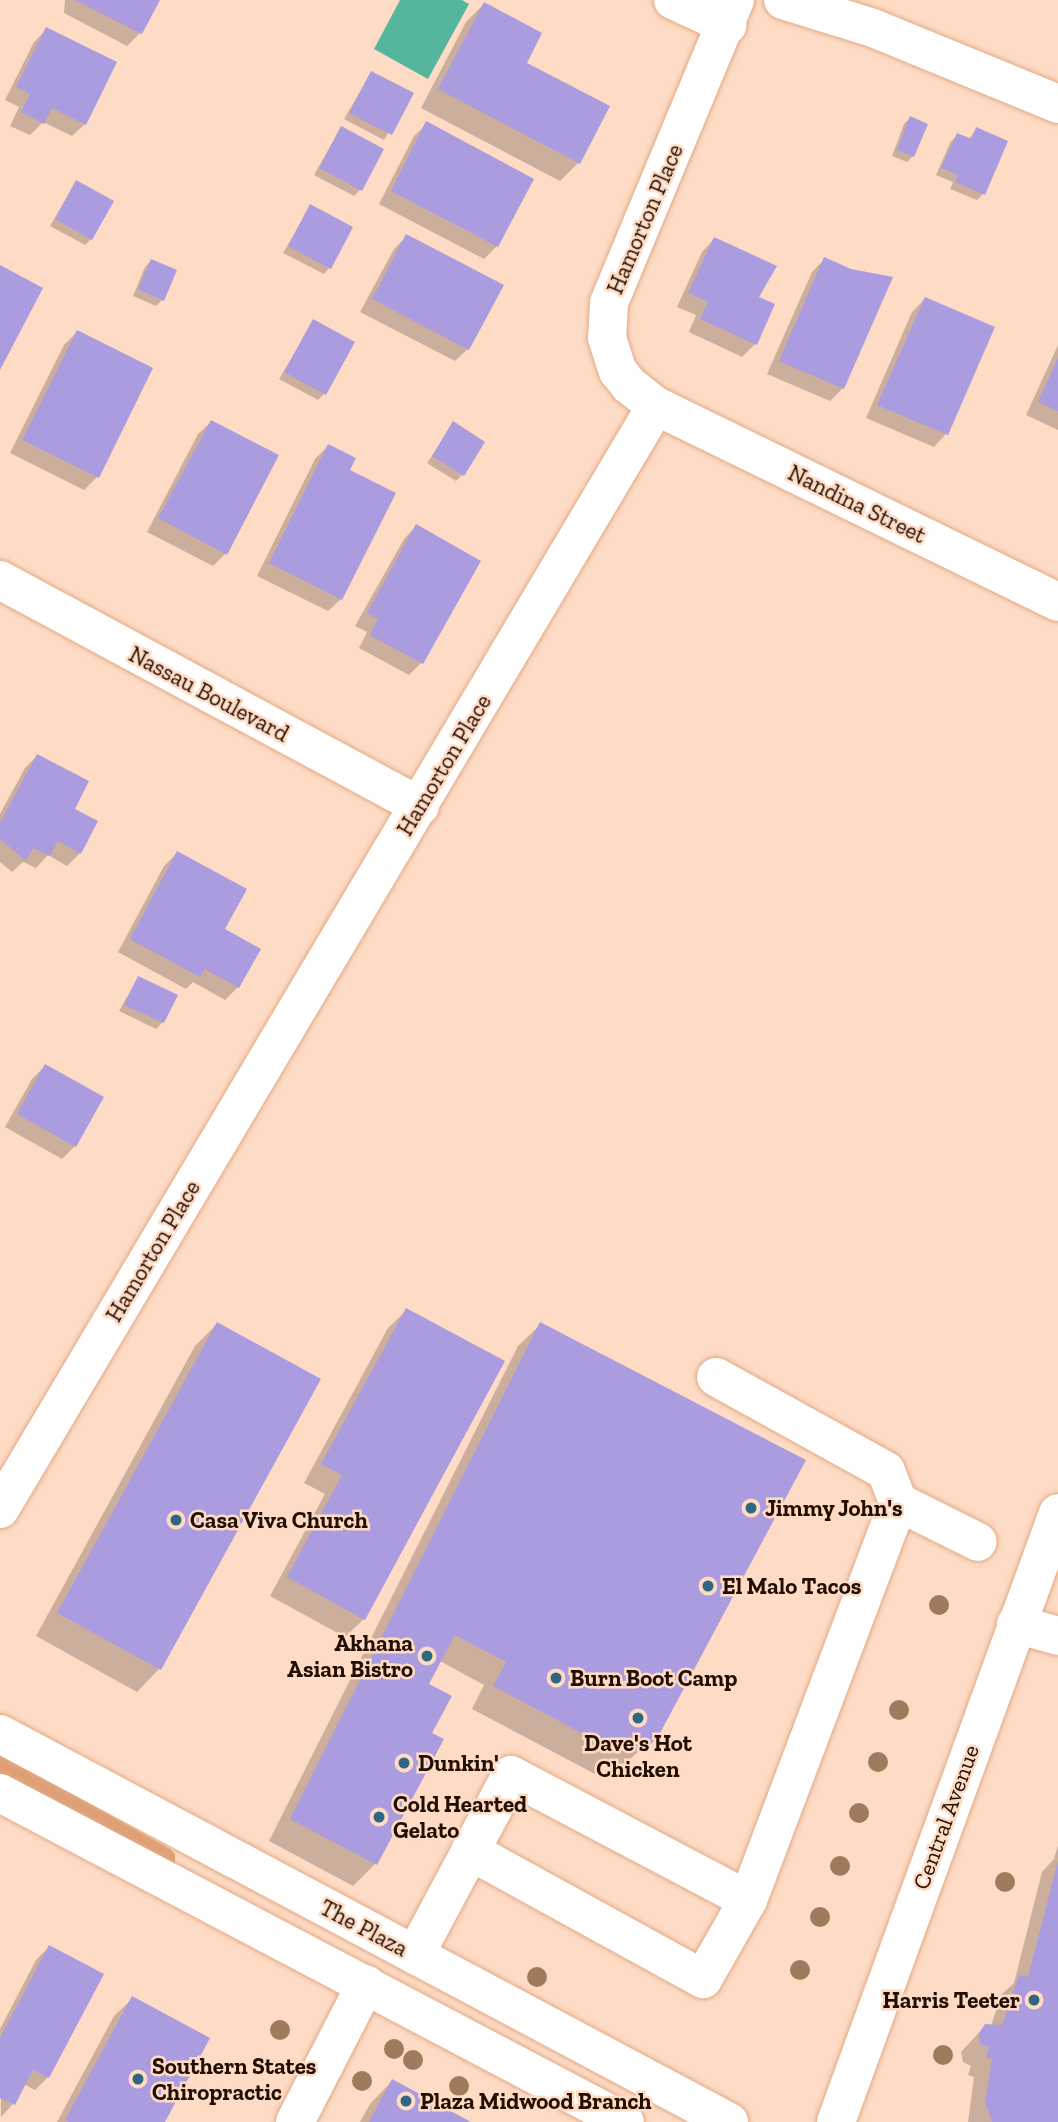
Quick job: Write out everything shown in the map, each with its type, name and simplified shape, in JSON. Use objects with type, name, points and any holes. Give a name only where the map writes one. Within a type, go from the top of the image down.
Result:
[{"type":"street","points":[[673,0],[731,12]]},
{"type":"street","points":[[783,0],[873,28],[1058,104]]},
{"type":"street","name":"Hamorton Place","points":[[0,1509],[656,406],[629,385],[618,371],[607,338],[609,303],[731,12]]},
{"type":"street","name":"Nandina Street","points":[[656,406],[1058,602]]},
{"type":"street","name":"Nassau Boulevard","points":[[0,580],[420,806]]},
{"type":"street","points":[[470,1851],[703,1979],[748,1900],[898,1502],[886,1471],[716,1377]]},
{"type":"street","points":[[898,1502],[978,1542]]},
{"type":"street","name":"Central Avenue","points":[[836,2122],[1058,1513]]},
{"type":"street","points":[[1016,1624],[1058,1636]]},
{"type":"street","name":"The Plaza","points":[[0,1734],[729,2122]]},
{"type":"street","points":[[415,1955],[511,1775],[748,1900]]},
{"type":"street","points":[[0,1793],[625,2122]]},
{"type":"street","points":[[295,2122],[366,1984]]},
{"type":"shaded area","points":[[0,1753],[170,1849],[175,1854],[175,1863],[170,1868],[0,1782]]},
{"type":"water","points":[[400,0],[462,0],[469,4],[428,79],[374,49]]},
{"type":"building","points":[[75,0],[160,0],[142,34]]},
{"type":"building","points":[[484,2],[542,33],[527,63],[610,106],[580,164],[438,89]]},
{"type":"building","points":[[46,27],[117,62],[86,125],[52,108],[44,124],[21,112],[30,94],[16,87]]},
{"type":"building","points":[[371,71],[414,93],[392,135],[349,113]]},
{"type":"building","points":[[910,116],[928,124],[914,157],[897,150]]},
{"type":"building","points":[[426,121],[534,179],[498,247],[391,191]]},
{"type":"building","points":[[341,126],[384,149],[362,191],[319,168]]},
{"type":"building","points":[[976,127],[1008,141],[985,195],[955,182],[958,175],[941,168],[957,133],[972,139]]},
{"type":"building","points":[[76,180],[114,201],[92,240],[55,219]]},
{"type":"building","points":[[310,204],[353,227],[331,269],[288,246]]},
{"type":"building","points":[[406,234],[504,285],[469,350],[372,299]]},
{"type":"building","points":[[714,237],[777,266],[759,297],[775,304],[757,345],[700,319],[708,302],[688,293]]},
{"type":"building","points":[[824,257],[851,269],[893,277],[844,389],[779,361]]},
{"type":"building","points":[[151,259],[177,270],[164,301],[138,289]]},
{"type":"building","points":[[0,265],[43,288],[0,370]]},
{"type":"building","points":[[925,297],[995,327],[948,435],[877,405]]},
{"type":"building","points":[[313,319],[355,342],[326,395],[284,372]]},
{"type":"building","points":[[77,330],[153,368],[99,478],[22,440]]},
{"type":"building","points":[[1058,358],[1058,411],[1038,402]]},
{"type":"building","points":[[211,420],[279,455],[227,555],[158,518]]},
{"type":"building","points":[[453,421],[485,442],[464,476],[432,456]]},
{"type":"building","points":[[328,444],[356,458],[350,470],[396,493],[342,600],[269,563]]},
{"type":"building","points":[[416,524],[481,561],[423,664],[370,635],[378,619],[367,613]]},
{"type":"building","points":[[37,754],[89,781],[75,809],[98,821],[81,854],[58,841],[50,856],[33,848],[26,861],[0,839],[0,823]]},
{"type":"building","points":[[177,851],[247,889],[225,929],[261,949],[239,988],[205,969],[200,977],[130,939]]},
{"type":"building","points":[[138,976],[178,995],[164,1023],[124,1005]]},
{"type":"building","points":[[45,1064],[104,1097],[76,1147],[17,1114]]},
{"type":"building","points":[[406,1308],[505,1361],[365,1620],[287,1577],[342,1475],[321,1464]]},
{"type":"building","name":"Casa Viva Church","points":[[217,1322],[321,1379],[161,1670],[57,1613]]},
{"type":"building","points":[[540,1322],[806,1460],[659,1735],[651,1744],[633,1747],[624,1743],[619,1753],[493,1686],[506,1662],[455,1635],[429,1684],[452,1696],[432,1733],[444,1739],[377,1865],[290,1819]]},
{"type":"building","name":"Harris Teeter","points":[[1058,1861],[1058,2122],[992,2122],[985,2102],[992,2059],[986,2057],[989,2047],[980,2044],[979,2033],[985,2024],[1002,2025],[1019,1975],[1028,1977]]},
{"type":"building","points":[[49,1945],[104,1974],[49,2078],[33,2070],[15,2105],[0,2098],[0,2038]]},
{"type":"building","name":"Southern States Chiropractic","points":[[132,1996],[210,2038],[165,2122],[65,2120]]},
{"type":"building","name":"Plaza Midwood Branch","points":[[392,2079],[471,2122],[369,2122]]},
{"type":"place","name":"Jimmy John's","points":[[751,1508]]},
{"type":"place","name":"Casa Viva Church","points":[[176,1520]]},
{"type":"place","name":"El Malo Tacos","points":[[708,1586]]},
{"type":"place","name":"Akhana Asian Bistro","points":[[427,1656]]},
{"type":"place","name":"Burn Boot Camp","points":[[556,1678]]},
{"type":"place","name":"Dave's Hot Chicken","points":[[638,1718]]},
{"type":"place","name":"Dunkin'","points":[[404,1763]]},
{"type":"place","name":"Cold Hearted Gelato","points":[[379,1817]]},
{"type":"place","name":"Harris Teeter","points":[[1034,2000]]},
{"type":"place","name":"Southern States Chiropractic","points":[[138,2079]]},
{"type":"place","name":"Plaza Midwood Branch","points":[[406,2101]]}]
